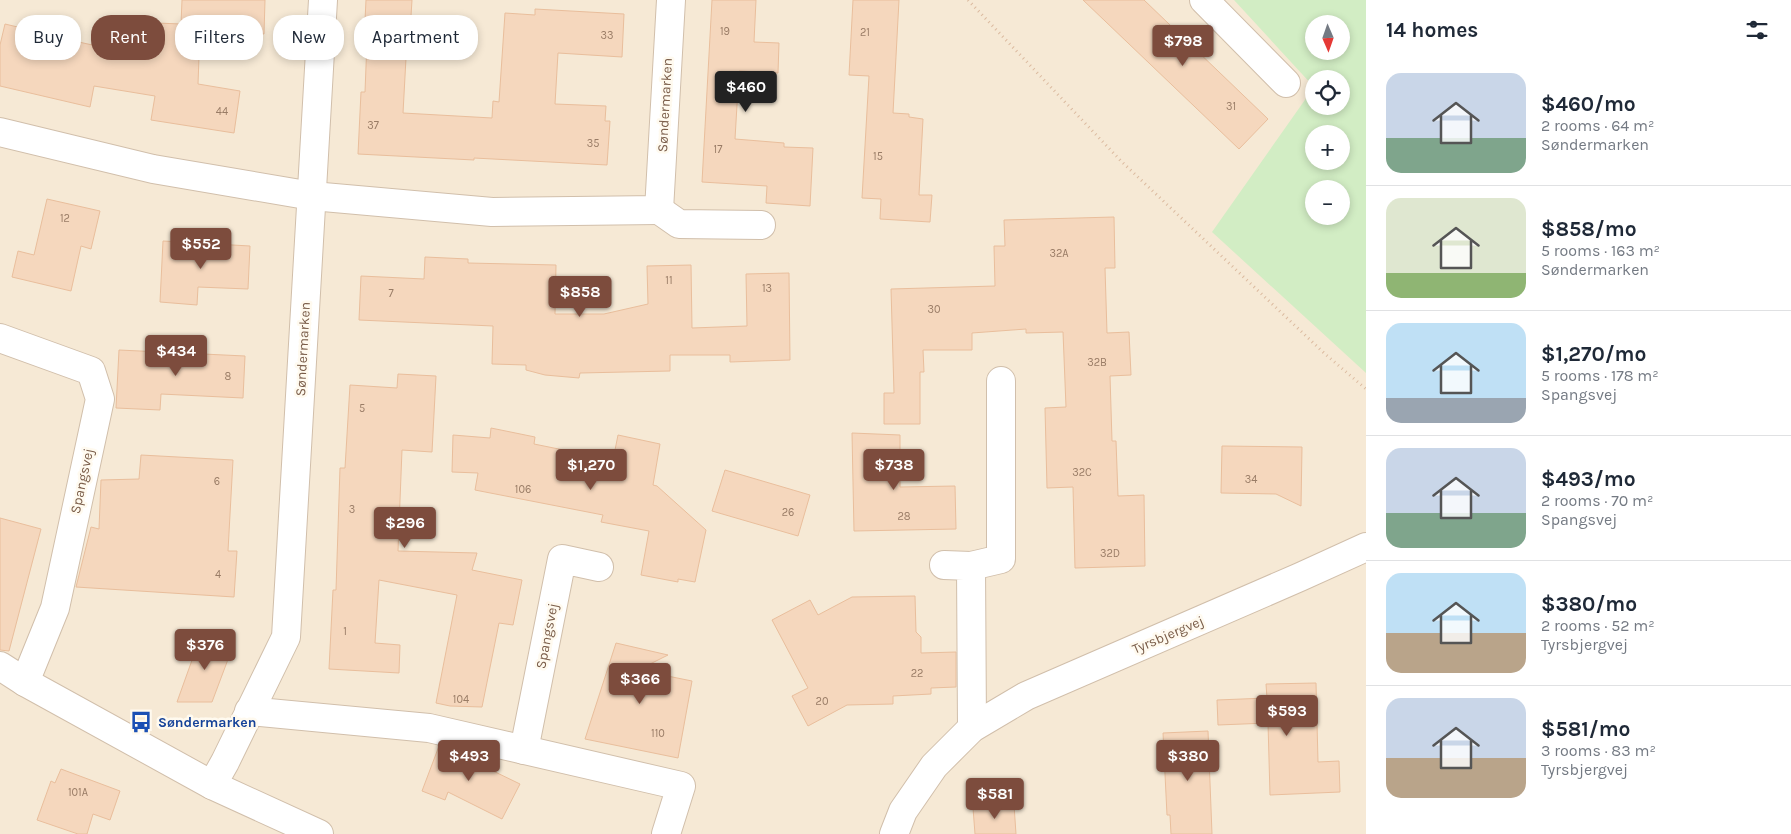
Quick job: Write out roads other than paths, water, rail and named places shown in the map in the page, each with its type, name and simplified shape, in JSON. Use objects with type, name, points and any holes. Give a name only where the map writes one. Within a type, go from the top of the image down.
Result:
[{"type":"street","name":"Søndermarken","points":[[212,785],[286,637],[322,0]]},
{"type":"street","name":"Søndermarken","points":[[658,210],[671,0]]},
{"type":"street","points":[[1204,0],[1286,83]]},
{"type":"street","points":[[0,132],[153,169],[312,196],[492,212],[658,210],[679,224],[762,225]]},
{"type":"street","name":"Spangsvej","points":[[0,338],[91,371],[100,399],[55,608],[25,682]]},
{"type":"street","points":[[944,565],[971,566],[1001,559],[1001,381]]},
{"type":"street","name":"Tyrsbjergvej","points":[[894,834],[903,811],[934,766],[972,728],[1026,696],[1366,547]]},
{"type":"street","name":"Spangsvej","points":[[524,750],[562,559],[599,567]]},
{"type":"street","points":[[971,566],[972,728]]},
{"type":"street","points":[[0,666],[25,682],[212,785],[319,834]]},
{"type":"street","points":[[249,711],[429,728],[681,786],[666,834]]},
{"type":"place","name":"Søndermarken","points":[[141,722]]}]
